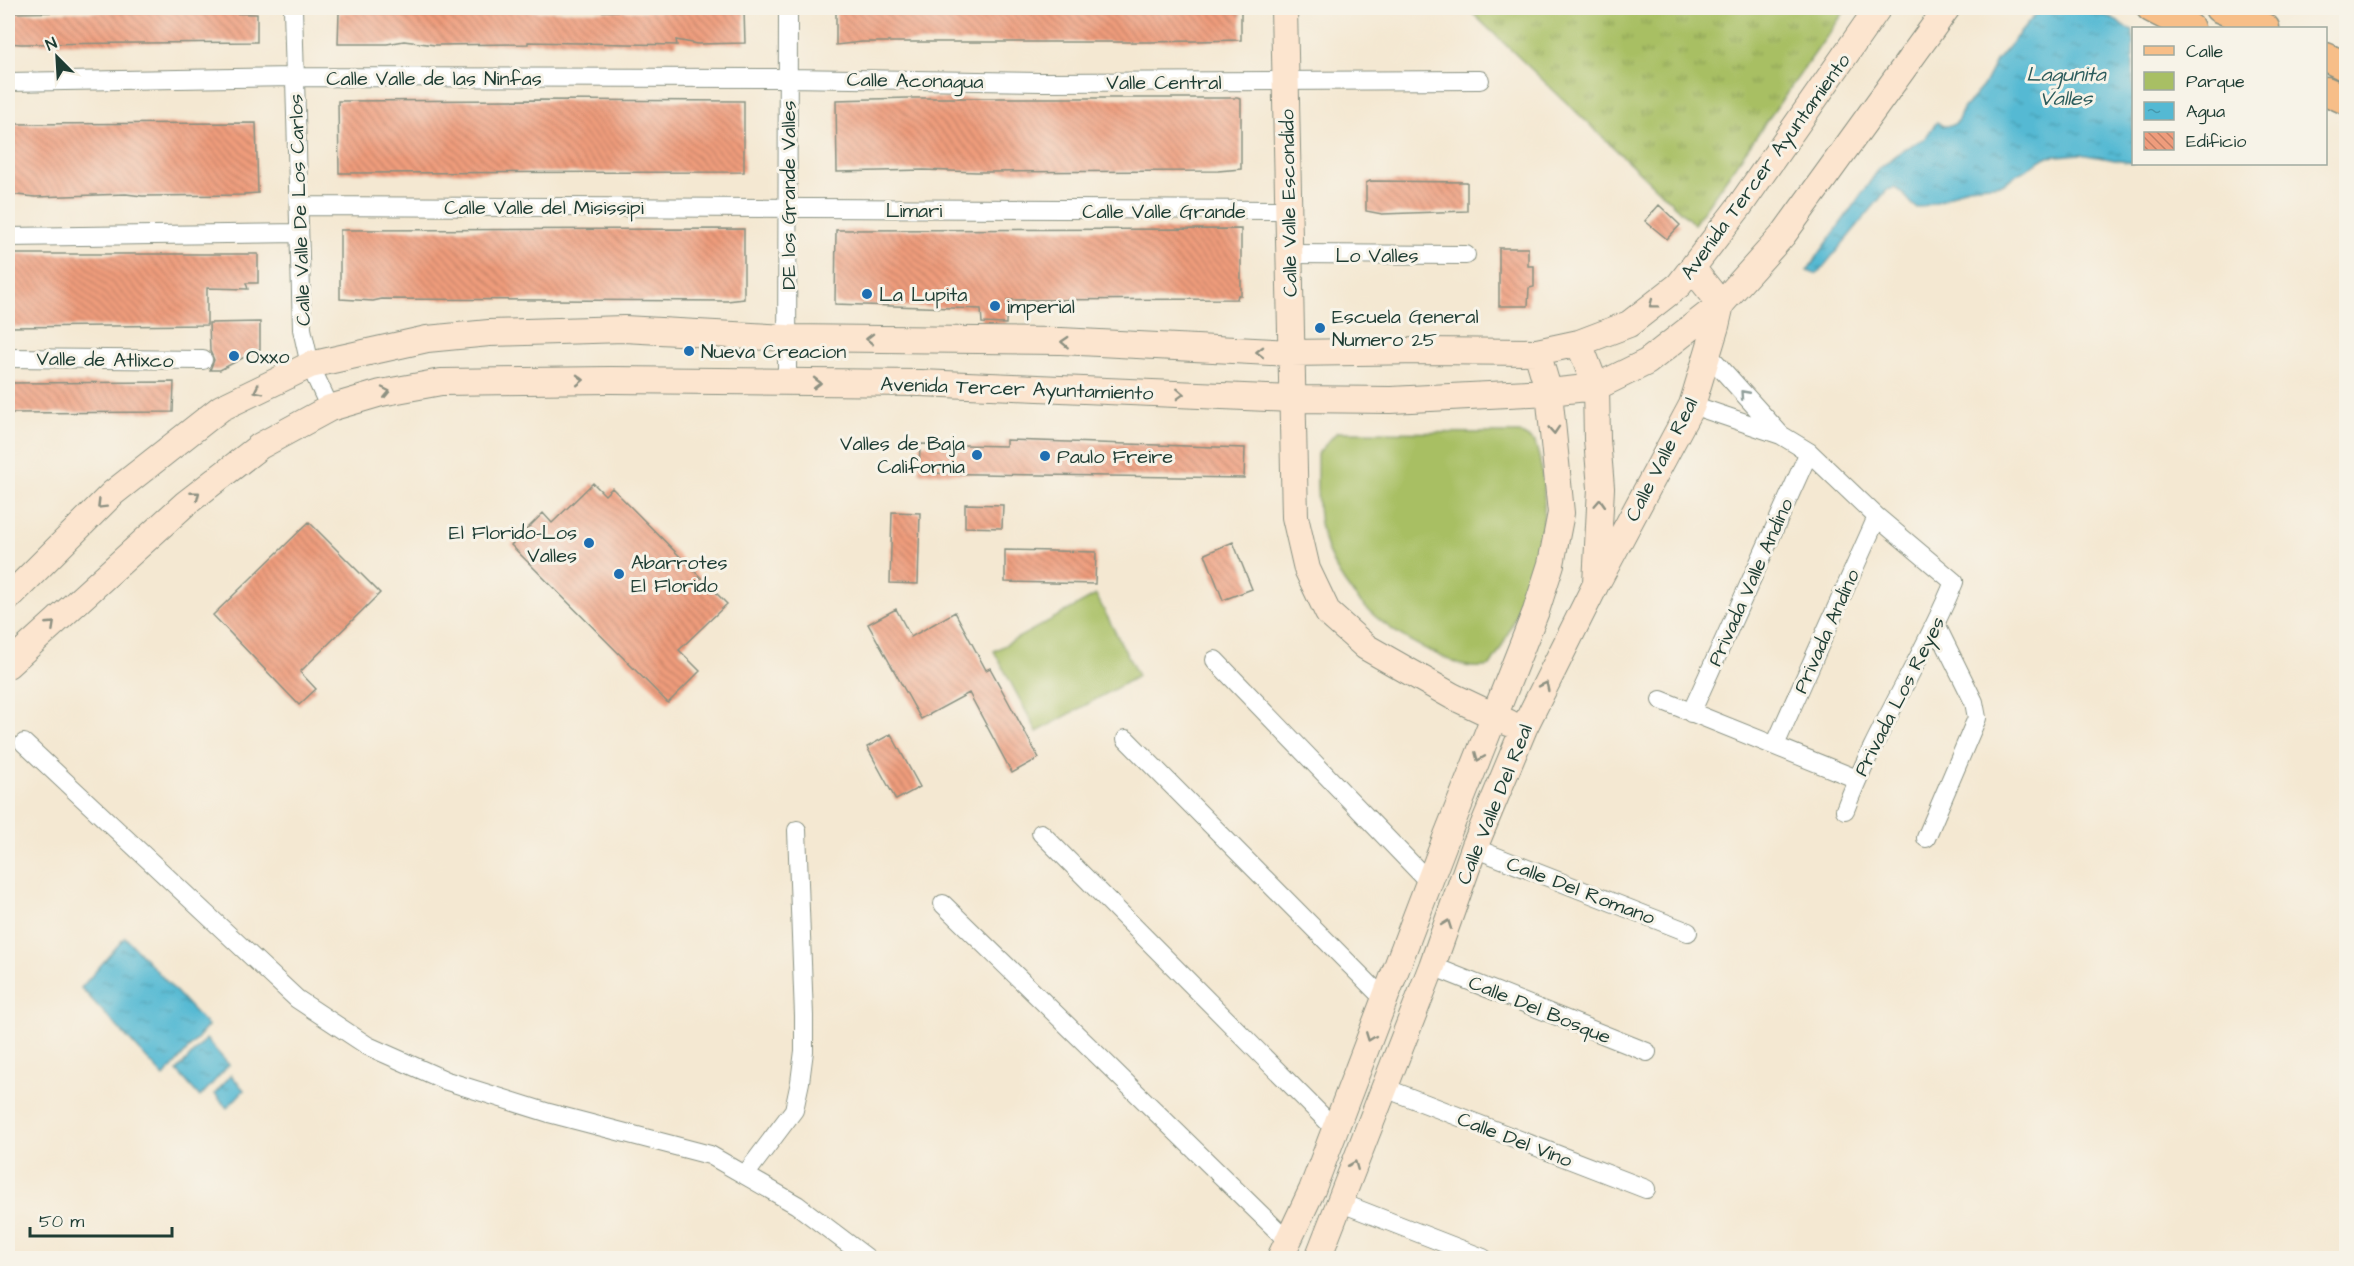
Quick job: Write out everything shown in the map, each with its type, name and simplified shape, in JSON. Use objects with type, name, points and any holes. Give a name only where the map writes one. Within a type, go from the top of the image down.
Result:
[{"type":"main road","name":"Calle Valle Escondido","points":[[1284,8],[1295,518],[1307,569],[1328,613],[1366,647],[1452,696],[1494,717],[1524,728]]},
{"type":"main road","name":"Avenida Tercer Ayuntamiento","points":[[8,598],[113,493],[221,408],[310,365],[427,339],[489,333],[624,329],[787,338],[1061,341],[1291,353],[1538,352],[1579,343],[1629,324],[1679,285],[1739,207],[1878,8]]},
{"type":"main road","name":"Avenida Tercer Ayuntamiento","points":[[8,665],[184,504],[260,446],[330,408],[381,393],[441,382],[611,380],[921,383],[1292,399],[1391,400],[1549,392],[1596,387],[1647,362],[1720,304],[1783,235],[1947,8]]},
{"type":"main road","points":[[2151,8],[2188,27]]},
{"type":"main road","points":[[2219,8],[2263,27]]},
{"type":"main road","points":[[2327,58],[2346,67]]},
{"type":"main road","points":[[2327,92],[2346,100]]},
{"type":"main road","points":[[1692,268],[1720,304]]},
{"type":"main road","name":"Calle Valle Real","points":[[1596,584],[1692,405],[1720,304]]},
{"type":"main road","name":"Calle Valle Del Real","points":[[1318,1258],[1432,966],[1474,848],[1524,728],[1596,584],[1601,488],[1596,387],[1579,343]]},
{"type":"main road","name":"Calle Valle Del Real","points":[[1284,1250],[1312,1190],[1429,882],[1536,611],[1551,564],[1562,513],[1549,392],[1538,352]]},
{"type":"street","name":"Calle Valle De Los Carlos","points":[[293,8],[302,329],[310,365],[330,408]]},
{"type":"street","name":"DE los Grande Valles","points":[[787,382],[788,8]]},
{"type":"street","name":"Calle Valle de las Ninfas","points":[[8,82],[294,77],[789,78]]},
{"type":"street","name":"Calle Aconagua","points":[[789,78],[1041,82]]},
{"type":"street","name":"Valle Central","points":[[1041,82],[1480,80]]},
{"type":"street","name":"Calle Valle del Misissipi","points":[[299,206],[789,209]]},
{"type":"street","name":"Limari","points":[[789,209],[1040,211]]},
{"type":"street","name":"Calle Valle Grande","points":[[1040,211],[1288,210]]},
{"type":"street","points":[[8,237],[299,233]]},
{"type":"street","name":"Lo Valles","points":[[1289,254],[1466,255]]},
{"type":"street","points":[[1708,354],[1781,435]]},
{"type":"street","name":"Valle de Atlixco","points":[[8,358],[203,360]]},
{"type":"street","points":[[1692,405],[1781,435],[1809,452],[1877,517]]},
{"type":"street","name":"Privada Valle Andino","points":[[1691,713],[1809,452]]},
{"type":"street","name":"Privada Los Reyes","points":[[1845,810],[1857,779],[1936,625],[1954,582],[1877,517]]},
{"type":"street","name":"Privada Andino","points":[[1775,745],[1877,517]]},
{"type":"street","points":[[1926,838],[1977,718],[1969,690],[1936,625]]},
{"type":"street","points":[[1215,660],[1429,882]]},
{"type":"street","points":[[1661,700],[1857,779]]},
{"type":"street","points":[[1126,739],[1384,999]]},
{"type":"street","points":[[24,743],[297,999],[369,1046],[447,1081],[549,1113],[710,1155],[797,1205],[867,1258]]},
{"type":"street","points":[[746,1175],[794,1110],[800,1082],[804,1016],[797,830]]},
{"type":"street","points":[[1041,833],[1335,1129]]},
{"type":"street","name":"Calle Del Romano","points":[[1474,848],[1688,932]]},
{"type":"street","points":[[943,904],[1284,1250]]},
{"type":"street","name":"Calle Del Bosque","points":[[1432,966],[1647,1052]]},
{"type":"street","name":"Calle Del Vino","points":[[1385,1088],[1646,1189]]},
{"type":"street","points":[[1339,1203],[1483,1258]]},
{"type":"green space","points":[[1467,8],[1847,8],[1694,224]]},
{"type":"green space","points":[[1337,432],[1520,433],[1535,442],[1544,486],[1539,549],[1526,591],[1502,646],[1490,666],[1473,667],[1459,664],[1410,641],[1374,616],[1345,584],[1326,545],[1317,498],[1317,454]]},
{"type":"green space","points":[[1096,595],[1138,676],[1037,732],[994,651]]},
{"type":"water","name":"Lagunita Valles","points":[[2050,9],[2085,10],[2113,18],[2124,27],[2132,30],[2132,163],[2080,154],[2046,157],[2002,184],[1967,187],[1940,201],[1917,208],[1898,190],[1894,188],[1887,190],[1819,272],[1815,274],[1807,271],[1879,169],[1904,149],[1924,139],[1937,122],[1943,126],[1951,126],[1957,122],[1963,109],[1983,86],[1996,61],[2036,14]]},
{"type":"water","points":[[125,937],[208,1026],[164,1077],[81,988]]},
{"type":"water","points":[[206,1039],[229,1065],[200,1097],[177,1071]]},
{"type":"water","points":[[231,1075],[244,1090],[227,1108],[215,1094]]},
{"type":"building","points":[[1241,10],[1241,40],[862,42],[836,45],[836,12],[839,11]]},
{"type":"building","points":[[151,11],[257,14],[257,42],[8,43],[8,13]]},
{"type":"building","points":[[744,11],[745,43],[697,44],[676,40],[677,45],[528,42],[528,44],[435,45],[404,41],[387,44],[338,44],[339,12]]},
{"type":"building","points":[[1237,98],[1241,99],[1241,169],[1218,171],[837,172],[836,100]]},
{"type":"building","points":[[338,101],[744,101],[744,172],[339,173]]},
{"type":"building","points":[[256,123],[258,193],[35,197],[8,194],[8,124]]},
{"type":"building","points":[[1370,181],[1467,182],[1467,211],[1382,214],[1366,211],[1366,183]]},
{"type":"building","points":[[1659,205],[1680,225],[1667,239],[1645,221]]},
{"type":"building","points":[[744,229],[744,299],[727,301],[382,299],[373,301],[340,299],[340,230]]},
{"type":"building","points":[[1241,229],[1241,295],[1238,295],[1237,299],[1007,300],[1006,324],[982,323],[981,309],[835,304],[836,230]]},
{"type":"building","points":[[1499,248],[1528,248],[1528,266],[1534,266],[1534,287],[1529,288],[1528,306],[1499,306]]},
{"type":"building","points":[[8,254],[258,254],[258,283],[246,283],[248,289],[207,288],[207,325],[8,327]]},
{"type":"building","points":[[260,322],[260,349],[220,370],[210,370],[214,360],[210,351],[209,323]]},
{"type":"building","points":[[174,382],[173,412],[8,413],[8,383]]},
{"type":"building","points":[[1006,440],[1245,448],[1244,478],[919,473],[920,444],[1006,446]]},
{"type":"building","name":"Abarrotes El Florido","points":[[593,483],[605,495],[612,488],[727,604],[679,650],[700,671],[668,703],[511,545],[543,513],[552,523]]},
{"type":"building","points":[[965,504],[1003,505],[1002,528],[965,527]]},
{"type":"building","points":[[892,512],[920,513],[918,584],[890,583]]},
{"type":"building","points":[[309,522],[380,593],[300,672],[316,689],[299,705],[213,615]]},
{"type":"building","points":[[1233,542],[1252,589],[1223,600],[1205,554]]},
{"type":"building","points":[[1005,550],[1096,552],[1095,584],[1005,582]]},
{"type":"building","points":[[896,609],[911,637],[955,612],[986,670],[990,668],[1039,758],[1012,773],[969,693],[921,719],[868,624]]},
{"type":"building","points":[[891,734],[920,787],[896,800],[867,747]]},
{"type":"place","name":"La Lupita","points":[[867,294]]},
{"type":"place","name":"imperial","points":[[995,306]]},
{"type":"place","name":"Escuela General Numero 25","points":[[1320,328]]},
{"type":"place","name":"Nueva Creacion","points":[[689,351]]},
{"type":"place","name":"Oxxo","points":[[234,356]]},
{"type":"place","name":"Valles de Baja California","points":[[977,455]]},
{"type":"place","name":"Paulo Freire","points":[[1045,456]]},
{"type":"place","name":"El Florido-Los Valles","points":[[589,543]]},
{"type":"place","name":"Abarrotes El Florido","points":[[619,574]]}]
